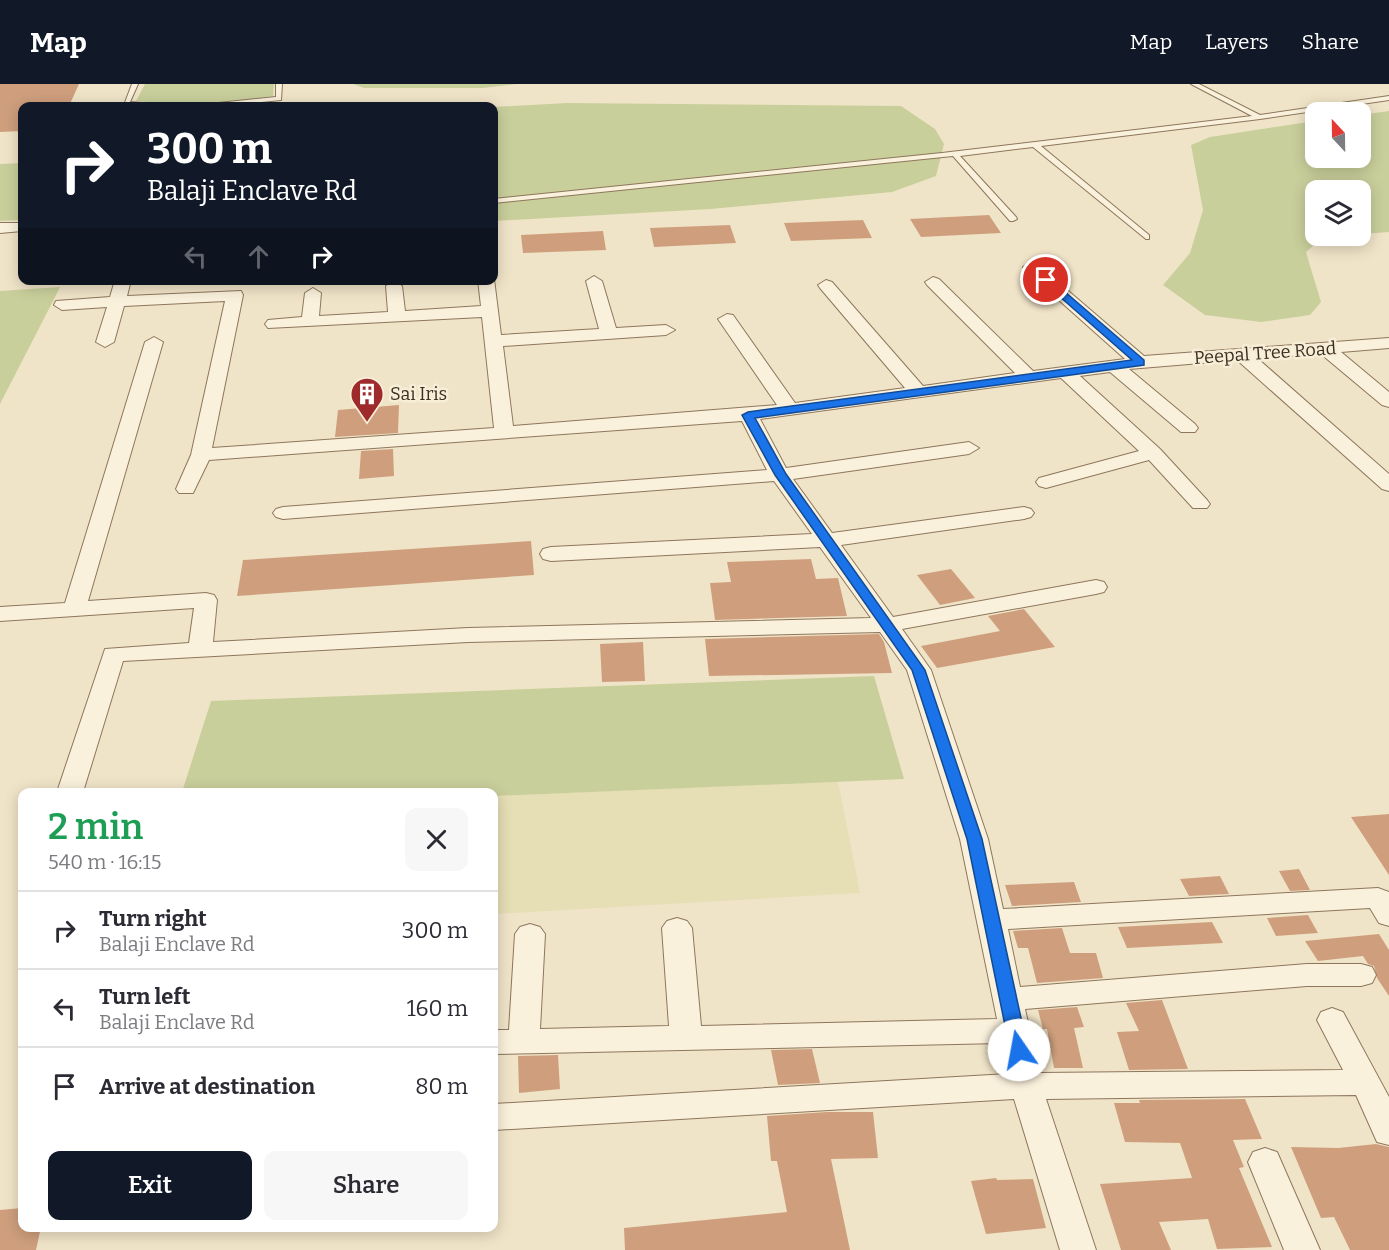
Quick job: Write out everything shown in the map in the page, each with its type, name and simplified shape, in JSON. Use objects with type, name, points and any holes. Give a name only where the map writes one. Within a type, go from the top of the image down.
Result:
[{"type":"street","points":[[0,228],[18,227]]},
{"type":"street","points":[[1031,267],[1140,362]]},
{"type":"street","points":[[594,281],[609,333]]},
{"type":"street","points":[[933,282],[1030,378]]},
{"type":"street","points":[[105,342],[122,285]]},
{"type":"street","points":[[487,285],[504,433]]},
{"type":"street","points":[[826,285],[919,393]]},
{"type":"street","points":[[394,286],[397,316]]},
{"type":"street","points":[[62,305],[236,288],[201,455],[186,489]]},
{"type":"street","points":[[310,321],[313,293]]},
{"type":"street","points":[[274,324],[490,311]]},
{"type":"street","points":[[727,319],[790,410]]},
{"type":"street","points":[[493,341],[666,330]]},
{"type":"street","points":[[74,609],[154,342]]},
{"type":"street","name":"Peepal Tree Road","points":[[201,455],[748,415],[1140,362],[1389,343]]},
{"type":"street","points":[[1325,348],[1389,401]]},
{"type":"street","points":[[1242,355],[1389,485]]},
{"type":"street","points":[[1114,366],[1188,428]]},
{"type":"street","points":[[1066,373],[1153,453],[1200,504]]},
{"type":"street","points":[[748,415],[780,475],[919,670],[974,839],[1026,1086],[1078,1250]]},
{"type":"street","points":[[283,513],[780,475],[969,448]]},
{"type":"street","points":[[1046,482],[1153,453]]},
{"type":"street","points":[[551,554],[827,540],[1024,513]]},
{"type":"street","points":[[71,788],[113,654],[468,635],[886,625],[1096,587]]},
{"type":"street","points":[[0,614],[206,600],[200,649]]},
{"type":"street","points":[[991,920],[1385,904]]},
{"type":"street","points":[[677,928],[686,1038]]},
{"type":"street","points":[[530,934],[509,1042],[1015,1031]]},
{"type":"street","points":[[1008,999],[1307,975],[1361,975]]},
{"type":"street","points":[[1332,1020],[1366,1082],[1389,1132]]},
{"type":"street","points":[[498,1117],[1026,1086],[1366,1082]]},
{"type":"street","points":[[1264,1162],[1302,1250]]},
{"type":"lane","points":[[127,102],[135,84]]},
{"type":"lane","points":[[249,102],[279,99],[279,84]]},
{"type":"lane","points":[[1194,84],[1261,117]]},
{"type":"lane","points":[[498,201],[956,155],[1261,117],[1389,98]]},
{"type":"lane","points":[[1035,145],[1146,237]]},
{"type":"lane","points":[[956,155],[1013,219]]},
{"type":"shaded area","points":[[838,781],[860,893],[498,914],[498,796]]},
{"type":"green space","points":[[145,84],[274,84],[273,96],[222,102],[136,101]]},
{"type":"green space","points":[[353,84],[517,84],[483,88],[364,88]]},
{"type":"green space","points":[[567,103],[901,106],[935,129],[944,144],[936,176],[892,192],[711,209],[498,221],[498,107]]},
{"type":"green space","points":[[1389,111],[1389,232],[1371,233],[1371,180],[1305,180],[1305,246],[1313,246],[1306,252],[1321,302],[1310,315],[1261,322],[1205,315],[1163,285],[1190,253],[1203,210],[1191,145],[1210,137],[1305,123],[1305,168],[1371,168],[1371,114]]},
{"type":"green space","points":[[18,163],[18,220],[0,221],[0,164]]},
{"type":"green space","points":[[60,287],[53,301],[0,404],[0,291]]},
{"type":"green space","points":[[874,676],[904,779],[498,796],[498,788],[183,788],[211,701]]},
{"type":"building","points":[[0,84],[79,84],[71,102],[18,102],[18,131],[0,132]]},
{"type":"building","points":[[989,215],[1001,233],[921,237],[910,219]]},
{"type":"building","points":[[863,220],[872,238],[791,241],[784,223]]},
{"type":"building","points":[[730,225],[736,243],[654,247],[650,228]]},
{"type":"building","points":[[603,231],[606,250],[523,253],[521,235]]},
{"type":"building","name":"Sai Iris","points":[[399,405],[398,433],[335,437],[338,410]]},
{"type":"building","points":[[393,449],[394,476],[359,479],[361,451]]},
{"type":"building","points":[[531,541],[534,575],[237,596],[243,560]]},
{"type":"building","points":[[811,559],[816,579],[838,578],[847,616],[715,620],[710,583],[731,582],[727,562]]},
{"type":"building","points":[[951,569],[975,598],[940,605],[917,575]]},
{"type":"building","points":[[1024,609],[1055,647],[937,668],[921,646],[1000,631],[988,616]]},
{"type":"building","points":[[879,634],[884,642],[892,673],[709,676],[705,639]]},
{"type":"building","points":[[643,642],[645,681],[602,682],[600,644]]},
{"type":"building","points":[[1389,814],[1389,875],[1351,817]]},
{"type":"building","points":[[1299,869],[1310,890],[1290,891],[1279,871]]},
{"type":"building","points":[[1220,876],[1229,894],[1189,896],[1180,879]]},
{"type":"building","points":[[1074,882],[1081,902],[1012,906],[1005,885]]},
{"type":"building","points":[[1308,915],[1318,933],[1276,936],[1267,918]]},
{"type":"building","points":[[1212,922],[1223,943],[1127,948],[1118,927]]},
{"type":"building","points":[[1062,928],[1070,953],[1096,953],[1103,978],[1037,983],[1028,948],[1018,948],[1013,931]]},
{"type":"building","points":[[1379,934],[1389,950],[1389,996],[1377,978],[1374,966],[1368,964],[1363,956],[1318,961],[1305,941]]},
{"type":"building","points":[[1162,1000],[1188,1069],[1129,1070],[1117,1032],[1139,1031],[1126,1003]]},
{"type":"building","points":[[1077,1007],[1084,1027],[1074,1028],[1083,1068],[1054,1068],[1047,1029],[1043,1029],[1038,1010]]},
{"type":"building","points":[[812,1049],[820,1083],[778,1085],[771,1050]]},
{"type":"building","points":[[558,1055],[560,1089],[519,1093],[518,1056]]},
{"type":"building","points":[[1245,1099],[1262,1139],[1233,1140],[1244,1167],[1239,1168],[1272,1247],[1217,1249],[1208,1219],[1159,1222],[1171,1250],[1121,1250],[1100,1184],[1192,1178],[1180,1143],[1125,1142],[1114,1103],[1140,1103],[1139,1100]]},
{"type":"building","points":[[873,1112],[878,1158],[831,1159],[850,1250],[625,1250],[624,1228],[787,1212],[777,1161],[771,1161],[767,1116]]},
{"type":"building","points":[[1376,1144],[1389,1147],[1389,1250],[1350,1250],[1334,1217],[1321,1218],[1291,1147],[1338,1148]]},
{"type":"building","points":[[996,1178],[997,1180],[1033,1179],[1046,1228],[986,1234],[971,1181]]},
{"type":"building","points":[[18,1208],[18,1232],[40,1232],[36,1250],[0,1250],[0,1210]]},
{"type":"place","name":"Sai Iris","points":[[367,423]]},
{"type":"route","points":[[1019,1050],[974,839],[919,670],[780,475],[748,415],[992,384],[1140,362],[1046,280]]}]
